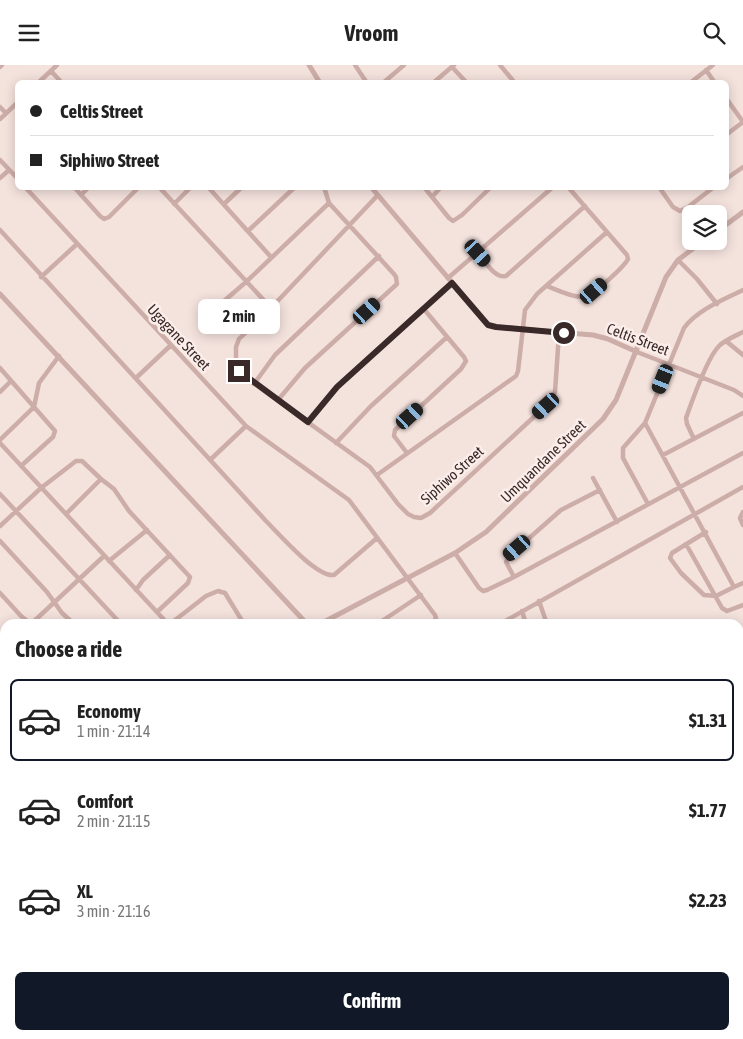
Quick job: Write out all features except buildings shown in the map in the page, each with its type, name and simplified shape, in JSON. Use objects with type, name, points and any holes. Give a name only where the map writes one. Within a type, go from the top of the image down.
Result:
[{"type":"street","points":[[41,80],[57,65]]},
{"type":"street","points":[[309,65],[318,80]]},
{"type":"street","points":[[356,65],[365,80]]},
{"type":"street","points":[[386,80],[404,65]]},
{"type":"street","points":[[500,65],[512,80]]},
{"type":"street","points":[[694,80],[714,65]]},
{"type":"street","points":[[437,80],[453,66],[465,80]]},
{"type":"street","points":[[706,70],[713,80]]},
{"type":"street","points":[[51,71],[59,80]]},
{"type":"street","points":[[729,102],[743,122],[729,133]]},
{"type":"street","points":[[0,119],[15,105]]},
{"type":"street","points":[[0,107],[6,113]]},
{"type":"street","points":[[0,160],[15,176]]},
{"type":"street","points":[[729,177],[743,167]]},
{"type":"street","points":[[0,179],[9,170]]},
{"type":"street","name":"Ugagane Street","points":[[28,190],[246,427],[346,497],[408,577],[436,617],[435,619]]},
{"type":"street","points":[[77,190],[104,219],[109,217],[135,190]]},
{"type":"street","points":[[81,195],[86,190]]},
{"type":"street","points":[[161,190],[271,308]]},
{"type":"street","points":[[174,204],[188,190]]},
{"type":"street","points":[[211,190],[271,257]]},
{"type":"street","points":[[224,204],[239,190]]},
{"type":"street","points":[[248,231],[292,190]]},
{"type":"street","points":[[278,401],[312,361],[395,286],[397,281],[396,277],[379,256],[329,203],[325,190]]},
{"type":"street","name":"Celtis Street","points":[[373,190],[488,325],[599,337],[734,390],[743,396]]},
{"type":"street","points":[[426,190],[449,218],[456,220],[488,190]]},
{"type":"street","points":[[432,197],[438,190]]},
{"type":"street","points":[[308,422],[337,387],[424,308],[478,253],[550,190]]},
{"type":"street","points":[[547,286],[586,297],[627,262],[628,259],[571,190]]},
{"type":"street","points":[[661,190],[673,207],[680,211],[710,190]]},
{"type":"street","name":"Siphiwo Street","points":[[377,196],[271,308],[241,336],[237,342],[237,368],[254,384],[364,462],[377,475],[398,504],[408,514],[420,518],[430,513],[550,402],[555,391],[559,333]]},
{"type":"street","points":[[202,320],[246,282],[329,203]]},
{"type":"street","points":[[478,253],[497,275],[502,277],[585,206]]},
{"type":"street","points":[[727,224],[743,212]]},
{"type":"street","points":[[0,230],[210,460],[304,559],[327,575],[332,576],[337,574],[376,537]]},
{"type":"street","points":[[377,475],[514,378],[518,371],[526,306],[607,232]]},
{"type":"street","points":[[41,277],[78,244]]},
{"type":"street","name":"Umquandane Street","points":[[329,619],[455,553],[486,532],[603,419],[616,400],[669,271],[678,260],[691,250]]},
{"type":"street","points":[[254,384],[275,355],[379,256]]},
{"type":"street","points":[[678,260],[697,279],[717,304]]},
{"type":"street","points":[[648,504],[623,457],[623,448],[645,423],[687,323],[700,313],[743,290]]},
{"type":"street","points":[[0,293],[302,619]]},
{"type":"street","points":[[407,453],[394,436],[395,429],[465,363],[464,357],[424,308]]},
{"type":"street","points":[[694,439],[686,420],[702,378],[715,351],[726,341],[743,332]]},
{"type":"street","points":[[336,443],[370,406],[447,337]]},
{"type":"street","points":[[726,341],[743,355]]},
{"type":"street","points":[[136,378],[170,346]]},
{"type":"street","points":[[59,357],[41,379],[34,407],[0,442],[164,619]]},
{"type":"street","points":[[0,368],[56,433],[21,466]]},
{"type":"street","points":[[0,392],[11,381]]},
{"type":"street","points":[[663,455],[743,413]]},
{"type":"street","points":[[645,423],[706,532],[734,587]]},
{"type":"street","points":[[210,460],[246,427]]},
{"type":"street","points":[[455,553],[483,591],[514,577],[743,453]]},
{"type":"street","points":[[0,526],[41,488],[78,459],[114,489],[129,511],[189,575],[190,579],[157,612]]},
{"type":"street","points":[[593,478],[617,522]]},
{"type":"street","points":[[66,515],[101,479]]},
{"type":"street","points":[[510,619],[539,601],[743,487]]},
{"type":"street","points":[[514,577],[506,562],[510,555],[561,510],[600,490]]},
{"type":"street","points":[[0,494],[116,619]]},
{"type":"street","points":[[743,512],[740,518],[743,525]]},
{"type":"street","points":[[110,561],[148,531]]},
{"type":"street","points":[[706,532],[671,554],[671,560],[701,593],[707,596],[716,596],[743,583]]},
{"type":"street","points":[[0,541],[47,592],[69,619]]},
{"type":"street","points":[[686,544],[725,611],[743,605]]},
{"type":"street","points":[[136,590],[143,580],[170,555]]},
{"type":"street","points":[[36,619],[104,556]]},
{"type":"street","points":[[176,619],[202,599],[218,591],[225,593],[241,619]]},
{"type":"street","points":[[0,593],[24,619]]},
{"type":"street","points":[[385,619],[420,595]]},
{"type":"street","points":[[539,601],[545,619]]},
{"type":"street","points":[[522,611],[524,619]]},
{"type":"route","points":[[239,371],[254,384],[308,422],[337,387],[452,283],[488,325],[564,333]]}]
